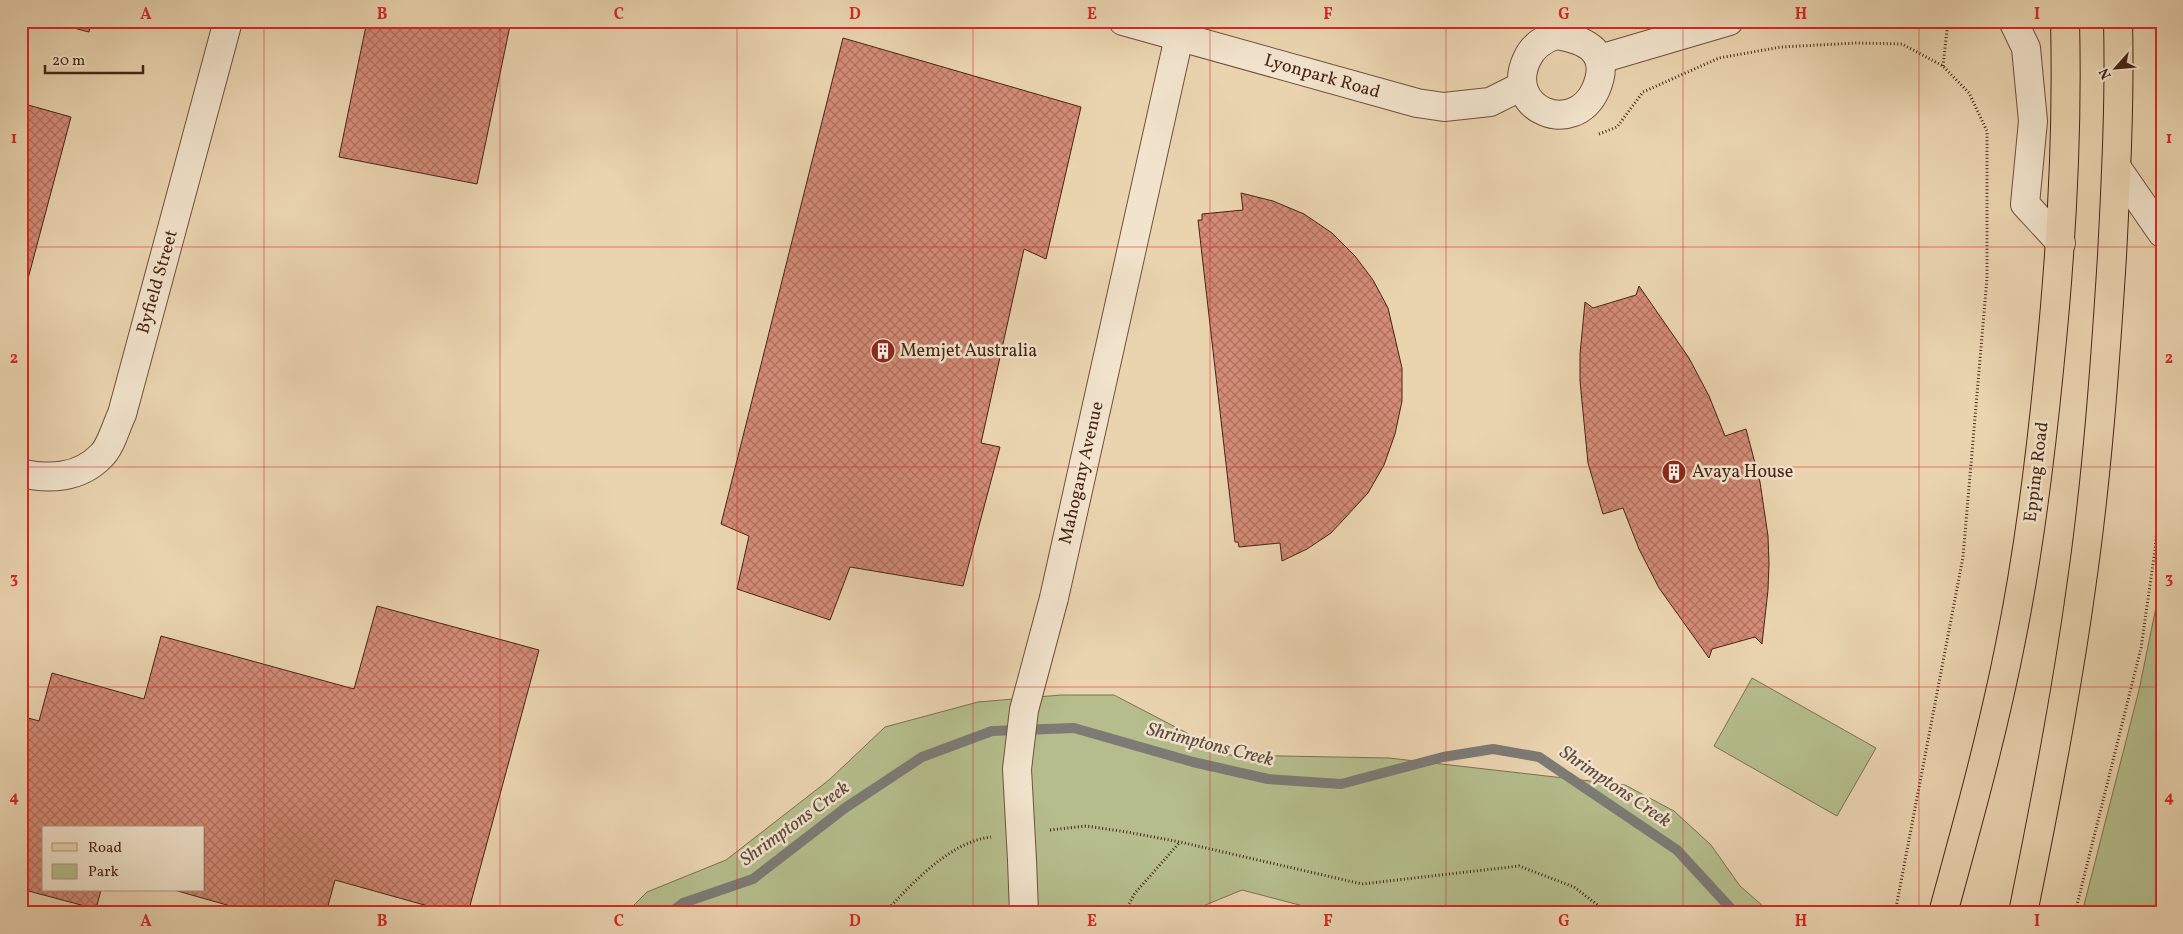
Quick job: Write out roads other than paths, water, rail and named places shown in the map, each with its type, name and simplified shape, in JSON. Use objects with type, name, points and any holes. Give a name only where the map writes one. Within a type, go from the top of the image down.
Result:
[{"type":"main road","name":"Epping Road","points":[[1943,912],[1975,800],[2011,639],[2038,479],[2061,244],[2066,73],[2065,21]]},
{"type":"main road","points":[[2023,913],[2081,590],[2094,486],[2105,369],[2117,168],[2118,21]]},
{"type":"street","name":"Byfield Street","points":[[21,473],[37,477],[74,475],[102,456],[122,414],[228,21]]},
{"type":"street","name":"Lyonpark Road","points":[[1123,21],[1417,103],[1444,107],[1490,102],[1522,86]]},
{"type":"street","points":[[1600,59],[1729,21]]},
{"type":"street","points":[[2013,21],[2026,48],[2033,122],[2025,204],[2061,244]]},
{"type":"street","points":[[1544,29],[1556,35],[1574,37],[1595,50],[1600,59],[1601,71],[1593,95],[1586,105],[1572,113],[1553,116],[1542,112],[1535,107],[1522,86],[1522,71],[1544,29]]},
{"type":"street","name":"Mahogany Avenue","points":[[1024,913],[1018,759],[1024,710],[1054,598],[1179,37]]},
{"type":"street","points":[[2117,168],[2162,233]]},
{"type":"waterway","name":"Shrimptons Creek","points":[[670,913],[683,903],[753,879],[845,808],[922,757],[992,731],[1074,728],[1193,762],[1268,779],[1341,784],[1443,757],[1493,749],[1539,757],[1677,850],[1735,913]]},
{"type":"place","name":"Memjet Australia","points":[[883,351]]},
{"type":"place","name":"Avaya House","points":[[1674,472]]}]
